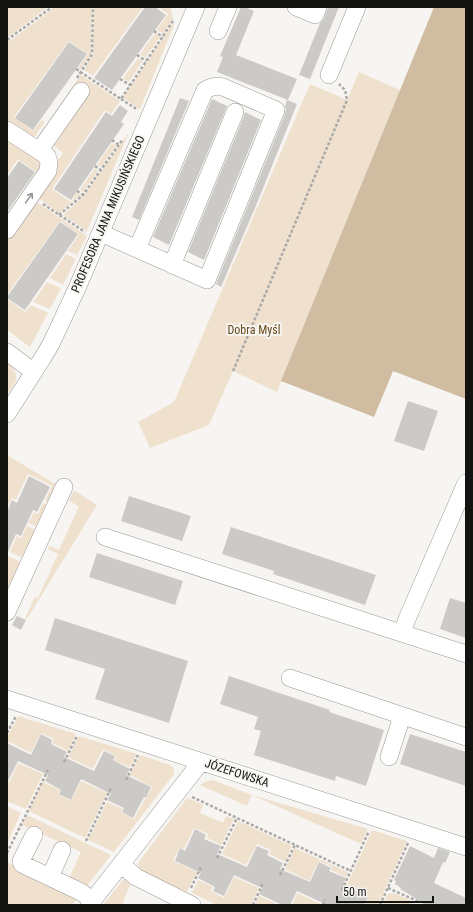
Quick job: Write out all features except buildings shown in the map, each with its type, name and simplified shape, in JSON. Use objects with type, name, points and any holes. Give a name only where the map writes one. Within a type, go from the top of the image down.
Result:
[{"type":"street","points":[[218,31],[228,7]]},
{"type":"street","points":[[296,7],[315,15],[318,7]]},
{"type":"street","points":[[329,75],[357,7]]},
{"type":"street","name":"PROFESORA JANA MIKUSIŃSKIEGO","points":[[7,414],[51,344],[83,275],[94,234],[193,8]]},
{"type":"street","points":[[94,234],[137,249],[206,280],[276,110],[223,87],[211,87],[205,90],[137,249]]},
{"type":"street","points":[[39,151],[81,91]]},
{"type":"street","points":[[172,265],[236,112]]},
{"type":"street","points":[[7,130],[47,156],[49,162],[48,171],[7,230]]},
{"type":"street","points":[[7,352],[34,372]]},
{"type":"street","points":[[402,633],[466,483]]},
{"type":"street","points":[[7,612],[64,487]]},
{"type":"street","points":[[105,537],[466,654]]},
{"type":"street","points":[[290,678],[466,737]]},
{"type":"street","name":"JÓZEFOWSKA","points":[[7,699],[466,847]]},
{"type":"street","points":[[389,757],[402,716]]},
{"type":"street","points":[[34,835],[21,861],[22,864],[81,892],[91,903],[201,762]]},
{"type":"street","points":[[50,877],[62,850]]},
{"type":"street","points":[[121,864],[136,877],[190,900]]},
{"type":"path","points":[[7,40],[52,7]]},
{"type":"path","points":[[121,99],[174,19]]},
{"type":"path","points":[[154,31],[163,37]]},
{"type":"path","points":[[137,55],[146,61]]},
{"type":"path","points":[[76,69],[140,111]]},
{"type":"path","points":[[233,371],[347,100],[345,90],[341,85],[331,79],[329,75]]},
{"type":"path","points":[[120,79],[130,85]]},
{"type":"path","points":[[59,215],[83,195],[127,134]]},
{"type":"path","points":[[112,140],[119,145]]},
{"type":"path","points":[[95,166],[101,170]]},
{"type":"path","points":[[77,191],[83,195]]},
{"type":"path","points":[[37,200],[59,215],[94,234]]},
{"type":"path","points":[[7,733],[17,714]]},
{"type":"path","points":[[64,762],[78,733]]},
{"type":"path","points":[[126,780],[139,753]]},
{"type":"path","points":[[7,853],[48,770]]},
{"type":"path","points":[[86,841],[111,788]]},
{"type":"path","points":[[186,794],[351,871]]},
{"type":"path","points":[[217,858],[236,818]]},
{"type":"path","points":[[342,890],[372,825]]},
{"type":"path","points":[[380,905],[411,837]]},
{"type":"path","points":[[280,875],[295,845]]},
{"type":"path","points":[[190,900],[201,867]]},
{"type":"path","points":[[253,905],[263,883]]},
{"type":"path","points":[[388,888],[417,902],[418,905]]},
{"type":"path","points":[[323,905],[326,899]]},
{"type":"green space","points":[[7,7],[48,7],[7,38]]},
{"type":"green space","points":[[55,7],[92,7],[91,54],[80,70],[78,68],[88,54],[69,41],[14,117],[33,131],[42,120],[45,122],[33,139],[7,124],[7,43]]},
{"type":"green space","points":[[94,7],[143,7],[93,76],[84,70],[93,54]]},
{"type":"green space","points":[[158,7],[169,7],[172,9],[173,19],[163,34],[157,30],[168,14]]},
{"type":"green space","points":[[173,23],[174,25],[140,109],[123,98]]},
{"type":"green space","points":[[155,33],[160,37],[145,58],[140,54]]},
{"type":"green space","points":[[138,58],[143,61],[129,82],[123,78]]},
{"type":"green space","name":"Dobra Myśl","points":[[359,72],[400,90],[277,392],[233,371],[209,425],[150,448],[138,422],[174,402],[310,84],[347,100]]},
{"type":"green space","points":[[81,75],[120,101],[111,114],[105,110],[52,189],[71,202],[77,193],[80,195],[59,213],[34,195],[63,153],[54,146],[88,96],[73,86]]},
{"type":"green space","points":[[129,132],[87,231],[63,215],[84,196]]},
{"type":"green space","points":[[7,133],[47,161],[38,173],[18,159],[7,175]]},
{"type":"green space","points":[[112,143],[116,146],[101,167],[97,165]]},
{"type":"green space","points":[[95,168],[98,171],[83,192],[80,190]]},
{"type":"green space","points":[[32,199],[87,236],[77,255],[68,251],[79,234],[60,221],[7,295],[7,234]]},
{"type":"green space","points":[[66,254],[76,259],[63,285],[50,278]]},
{"type":"green space","points":[[47,282],[61,288],[50,309],[33,302]]},
{"type":"green space","points":[[7,299],[25,312],[31,305],[48,313],[30,347],[7,330]]},
{"type":"green space","points":[[7,363],[15,371],[16,379],[7,395]]},
{"type":"green space","points":[[7,455],[57,485],[49,503],[45,500],[52,486],[28,474],[16,500],[12,498],[7,508]]},
{"type":"green space","points":[[74,490],[97,505],[27,619],[25,618],[35,597],[38,598],[58,554],[48,549],[49,546],[59,550],[79,506],[69,501]]},
{"type":"green space","points":[[43,503],[48,505],[38,527],[28,523],[34,512],[38,514]]},
{"type":"green space","points":[[27,526],[36,530],[23,558],[10,552],[17,536],[21,538]]},
{"type":"green space","points":[[8,556],[21,562],[7,593],[7,558]]},
{"type":"green space","points":[[18,716],[76,734],[68,751],[52,743],[54,739],[41,733],[31,753],[7,741],[7,738]]},
{"type":"green space","points":[[79,736],[137,754],[130,767],[114,760],[116,756],[103,749],[93,769],[68,757]]},
{"type":"green space","points":[[140,755],[170,765],[174,769],[174,774],[114,852],[88,840],[107,802],[123,809],[121,812],[134,819],[152,787],[130,775]]},
{"type":"green space","points":[[18,763],[43,774],[26,809],[7,801],[7,782],[9,783]]},
{"type":"green space","points":[[213,780],[252,795],[247,806],[200,785]]},
{"type":"green space","points":[[81,781],[107,793],[85,838],[29,811],[43,782],[60,790],[58,794],[71,801]]},
{"type":"green space","points":[[252,795],[368,829],[361,844]]},
{"type":"green space","points":[[187,798],[203,805],[200,813],[223,823],[226,816],[234,819],[221,845],[207,838],[208,834],[194,828],[184,849],[180,847],[173,861],[197,872],[187,892],[141,871],[138,863]]},
{"type":"green space","points":[[7,806],[21,813],[7,844]]},
{"type":"green space","points":[[27,815],[111,855],[83,891],[67,883],[81,852],[22,825]]},
{"type":"green space","points":[[238,821],[292,846],[285,862],[269,854],[271,850],[257,844],[246,865],[222,854]]},
{"type":"green space","points":[[372,830],[407,841],[378,905],[365,905],[369,896],[347,885]]},
{"type":"green space","points":[[295,848],[348,872],[346,877],[331,870],[332,867],[319,861],[309,881],[285,869]]},
{"type":"green space","points":[[7,862],[81,895],[72,905],[7,905]]},
{"type":"green space","points":[[125,877],[132,880],[122,905],[103,905]]},
{"type":"green space","points":[[234,877],[259,888],[251,905],[217,905],[192,893],[198,880],[213,887],[211,891],[224,898]]},
{"type":"green space","points":[[297,893],[321,904],[292,905]]},
{"type":"green space","points":[[394,893],[410,900],[414,905],[383,905],[388,894]]},
{"type":"green space","points":[[259,896],[275,903],[274,905],[255,905]]},
{"type":"shaded area","points":[[434,7],[466,7],[466,399],[393,371],[374,417],[281,381]]}]
